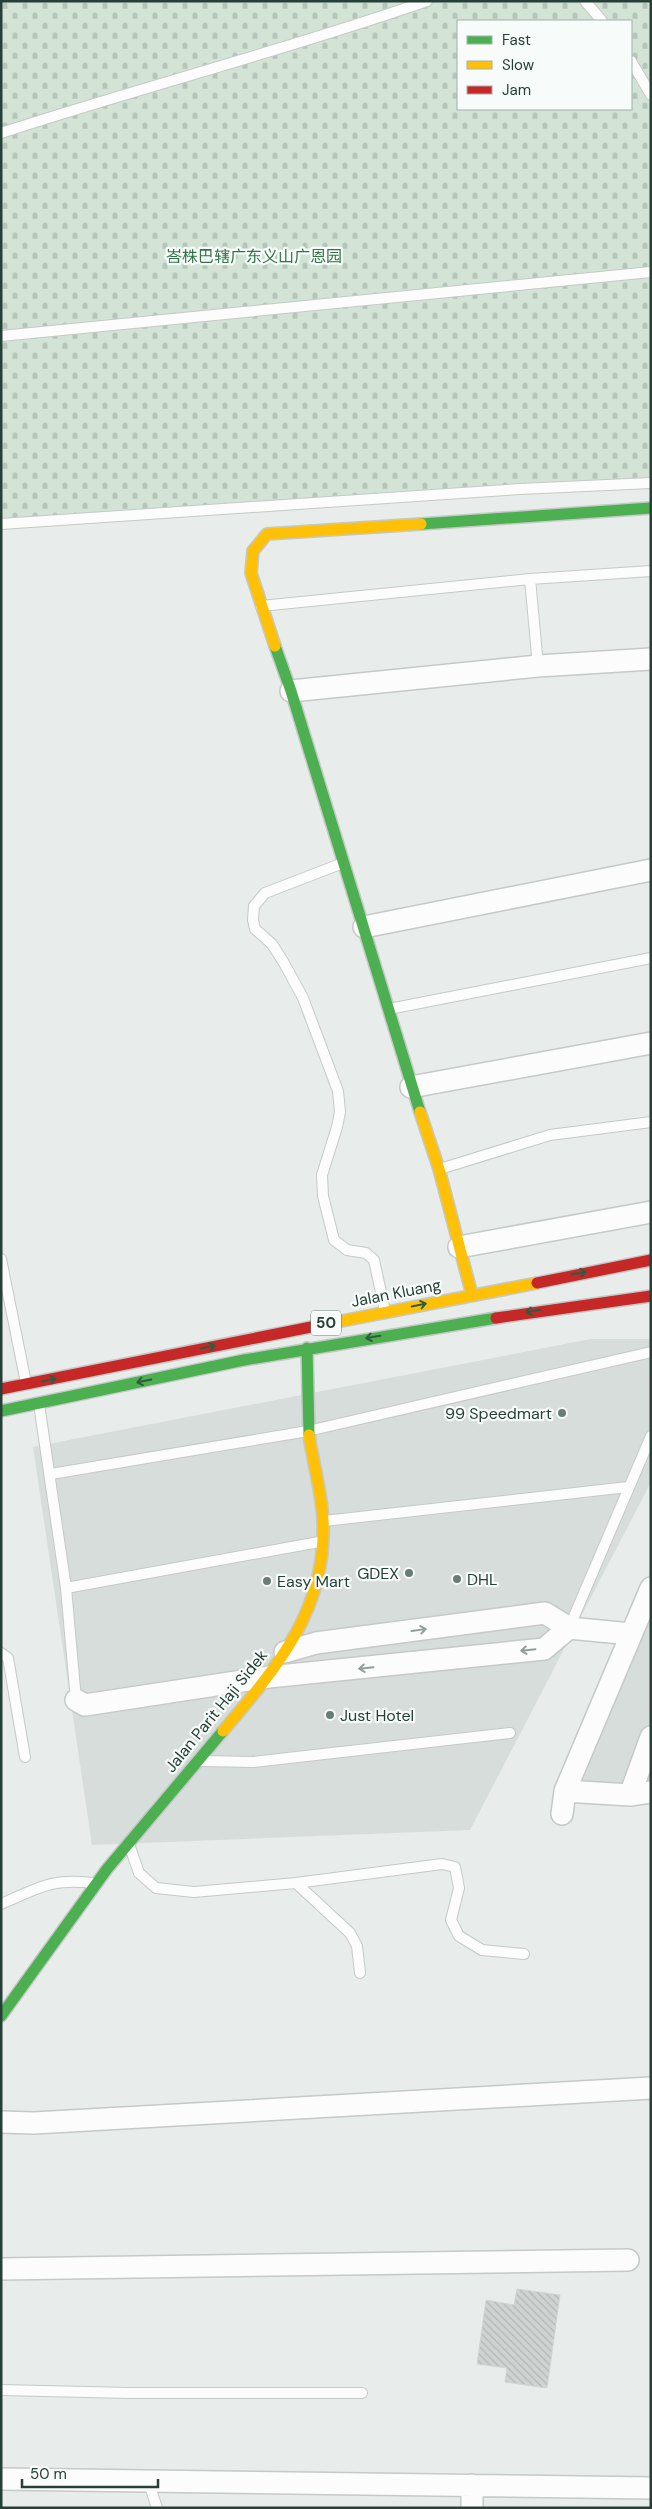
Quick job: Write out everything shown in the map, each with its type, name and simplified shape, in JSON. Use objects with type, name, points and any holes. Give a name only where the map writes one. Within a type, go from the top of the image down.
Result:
[{"type":"main road","points":[[472,1295],[439,1169],[411,1087],[364,927],[290,691],[260,606],[251,573],[253,551],[267,534],[651,508]]},
{"type":"main road","name":"Jalan Kluang","points":[[1,1389],[385,1311],[651,1260]]},
{"type":"main road","name":"50","points":[[1,1411],[307,1348],[544,1310],[651,1296]]},
{"type":"main road","name":"Jalan Parit Haji Sidek","points":[[1,2016],[96,1883],[197,1760],[269,1677],[309,1608],[319,1580],[323,1521],[308,1431],[307,1348]]},
{"type":"street","points":[[290,691],[538,666],[651,659]]},
{"type":"street","points":[[364,927],[651,870]]},
{"type":"street","points":[[411,1087],[651,1043]]},
{"type":"street","points":[[459,1247],[651,1212]]},
{"type":"street","points":[[562,1814],[565,1790],[651,1588]]},
{"type":"street","points":[[285,1652],[316,1643],[545,1613],[569,1628],[631,1634]]},
{"type":"street","points":[[76,1700],[85,1705],[269,1677],[544,1649],[569,1628]]},
{"type":"street","points":[[630,1795],[651,1737]]},
{"type":"street","points":[[565,1790],[630,1795],[651,1792]]},
{"type":"street","points":[[1,2122],[34,2122],[651,2088]]},
{"type":"street","points":[[1,2269],[628,2260]]},
{"type":"street","points":[[1,2479],[472,2484],[651,2488]]},
{"type":"street","points":[[472,2484],[472,2508]]},
{"type":"lane","points":[[1,134],[180,77],[325,36],[427,1]]},
{"type":"lane","points":[[585,1],[601,20]]},
{"type":"lane","points":[[632,64],[651,95]]},
{"type":"lane","points":[[1,336],[651,272]]},
{"type":"lane","points":[[1,524],[520,489],[651,483]]},
{"type":"lane","points":[[260,606],[530,579],[651,571]]},
{"type":"lane","points":[[530,579],[538,666]]},
{"type":"lane","points":[[343,863],[265,893],[254,906],[253,920],[256,929],[272,944],[303,998],[338,1091],[340,1112],[338,1127],[322,1175],[323,1196],[334,1240],[347,1250],[366,1252],[374,1260],[385,1311]]},
{"type":"lane","points":[[389,1009],[651,958]]},
{"type":"lane","points":[[439,1169],[550,1135],[651,1122]]},
{"type":"lane","points":[[1,1259],[26,1384]]},
{"type":"lane","points":[[51,1474],[308,1431],[651,1352]]},
{"type":"lane","points":[[39,1402],[51,1474],[66,1588],[76,1700]]},
{"type":"lane","points":[[569,1628],[651,1436]]},
{"type":"lane","points":[[323,1521],[628,1487]]},
{"type":"lane","points":[[66,1588],[323,1542]]},
{"type":"lane","points":[[1,1653],[8,1658],[26,1757]]},
{"type":"lane","points":[[197,1760],[253,1762],[510,1733]]},
{"type":"lane","points":[[129,1842],[139,1873],[156,1888],[194,1892],[296,1883],[442,1864],[455,1867],[459,1888],[451,1920],[458,1936],[482,1950],[524,1954]]},
{"type":"lane","points":[[1,1904],[47,1883],[68,1880],[96,1883]]},
{"type":"lane","points":[[296,1883],[350,1933],[358,1946],[360,1973]]},
{"type":"lane","points":[[1,2390],[129,2393],[362,2393]]},
{"type":"lane","points":[[148,2480],[157,2508]]},
{"type":"shaded area","points":[[591,1339],[651,1339],[651,1482],[470,1830],[92,1845],[33,1447]]},
{"type":"shaded area","points":[[651,1571],[651,1798],[560,1787],[631,1617]]},
{"type":"green space","name":"峇株巴辖广东义山广恩园","points":[[1,1],[651,1],[651,481],[1,529]]},
{"type":"building","points":[[517,2289],[560,2295],[547,2388],[505,2382],[507,2368],[477,2364],[486,2300],[514,2305]]},
{"type":"traffic: fast","points":[[421,524],[651,508]]},
{"type":"traffic: fast","points":[[275,646],[291,691],[420,1112]]},
{"type":"traffic: fast","points":[[1,1411],[244,1360],[496,1318]]},
{"type":"traffic: fast","points":[[307,1348],[309,1435]]},
{"type":"traffic: fast","points":[[1,2016],[107,1869],[223,1731]]},
{"type":"traffic: slow","points":[[275,646],[251,573],[253,551],[267,534],[421,524]]},
{"type":"traffic: slow","points":[[420,1112],[439,1169],[472,1295]]},
{"type":"traffic: slow","points":[[316,1326],[537,1283]]},
{"type":"traffic: slow","points":[[223,1731],[262,1684],[295,1635],[317,1582],[322,1553],[323,1521],[309,1435]]},
{"type":"traffic: jam","points":[[537,1283],[651,1260]]},
{"type":"traffic: jam","points":[[496,1318],[651,1296]]},
{"type":"traffic: jam","points":[[1,1389],[316,1326]]},
{"type":"place","name":"99 Speedmart","points":[[562,1413]]},
{"type":"place","name":"GDEX","points":[[409,1573]]},
{"type":"place","name":"DHL","points":[[457,1579]]},
{"type":"place","name":"Easy Mart","points":[[267,1581]]},
{"type":"place","name":"Just Hotel","points":[[330,1715]]}]
